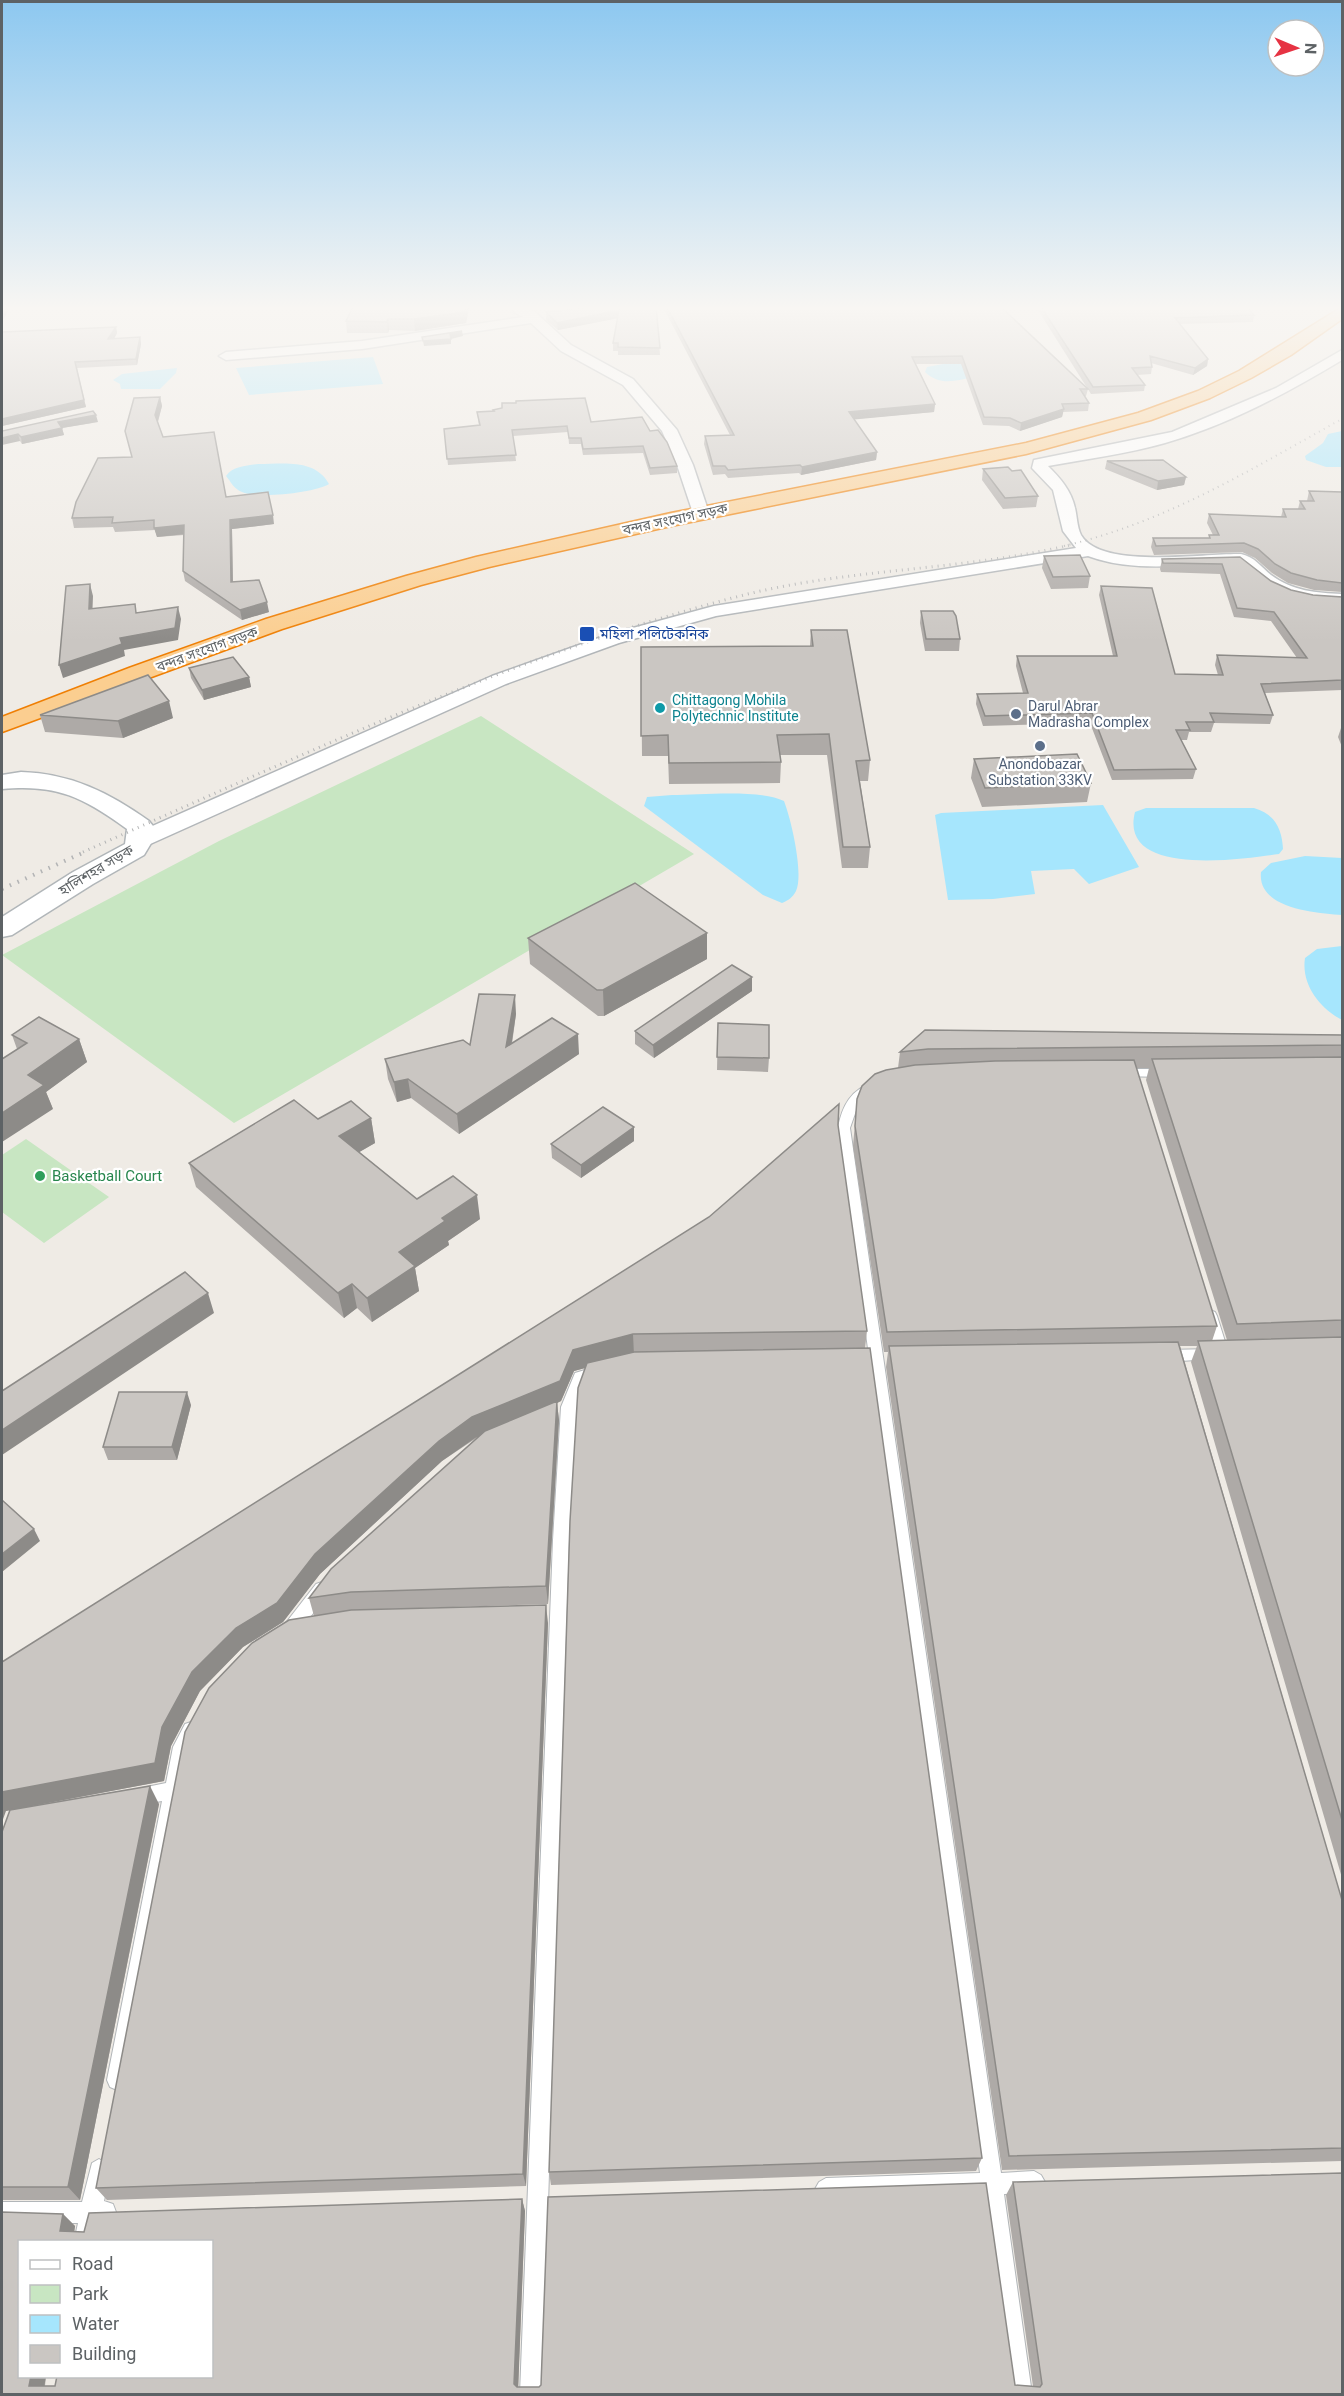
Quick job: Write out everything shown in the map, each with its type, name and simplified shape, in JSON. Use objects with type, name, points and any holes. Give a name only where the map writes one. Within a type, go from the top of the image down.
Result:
[{"type":"highway","name":"বন্দর সংযোগ সড়ক","points":[[2,724],[243,636],[369,595],[550,546],[700,513],[948,465],[1106,428],[1134,419]]},
{"type":"street","points":[[659,419],[669,430],[685,465],[700,513]]},
{"type":"street","points":[[1215,419],[1156,441],[1040,463],[1040,468],[1056,482],[1062,492],[1072,534],[1077,542],[1090,551],[1133,561],[1241,559],[1252,565],[1269,581],[1293,592],[1342,599]]},
{"type":"street","points":[[140,840],[499,680],[613,639],[714,611],[1090,551]]},
{"type":"street","name":"হালিশহর সড়ক","points":[[2,782],[30,779],[65,783],[102,801],[140,826],[140,840],[135,849],[2,929]]},
{"type":"lane","points":[[1112,1074],[1137,1079],[1180,1074]]},
{"type":"lane","points":[[883,1084],[862,1091],[848,1107],[844,1128],[1021,2394]]},
{"type":"lane","points":[[1144,1356],[1181,1361],[1227,1354],[1204,1298]]},
{"type":"lane","points":[[531,2394],[559,1613],[569,1407],[580,1377],[613,1369]]},
{"type":"lane","points":[[547,1417],[569,1407]]},
{"type":"lane","points":[[271,1641],[291,1629],[336,1573]]},
{"type":"lane","points":[[536,1613],[559,1613]]},
{"type":"lane","points":[[291,1629],[313,1626]]},
{"type":"lane","points":[[114,2095],[182,1747],[198,1718]]},
{"type":"lane","points":[[117,1800],[174,1790]]},
{"type":"lane","points":[[85,2240],[102,2154]]},
{"type":"lane","points":[[803,2189],[1051,2181]]},
{"type":"lane","points":[[515,2200],[561,2198]]},
{"type":"lane","points":[[2,2213],[126,2212]]},
{"type":"green space","points":[[481,716],[694,854],[234,1123],[2,955],[219,841]]},
{"type":"green space","name":"Basketball Court","points":[[26,1139],[109,1197],[44,1243],[2,1212],[2,1155]]},
{"type":"water","points":[[1342,431],[1342,467],[1326,467],[1306,460],[1305,456],[1323,443],[1328,434]]},
{"type":"water","points":[[288,463],[307,466],[316,470],[329,484],[312,490],[260,495],[239,491],[226,476],[236,468],[258,464]]},
{"type":"water","points":[[746,794],[774,797],[784,801],[798,860],[798,883],[793,895],[782,903],[763,895],[644,806],[647,797]]},
{"type":"water","points":[[1103,805],[1139,867],[1089,884],[1074,869],[1031,871],[1035,894],[993,899],[948,900],[935,815]]},
{"type":"water","points":[[1146,808],[1254,808],[1267,814],[1276,823],[1283,849],[1279,854],[1239,859],[1187,860],[1164,856],[1145,847],[1135,833],[1135,812]]},
{"type":"water","points":[[1305,856],[1342,858],[1342,915],[1290,907],[1268,894],[1262,884],[1261,872],[1271,863]]},
{"type":"water","points":[[1342,946],[1342,1020],[1326,1009],[1313,994],[1304,968],[1305,958],[1317,949]]},
{"type":"building","points":[[57,419],[75,419],[58,422],[62,428],[21,437],[18,434],[2,438],[2,431]]},
{"type":"building","points":[[128,419],[156,419],[163,437],[214,432],[226,497],[268,492],[273,515],[230,520],[231,582],[259,580],[267,602],[240,610],[183,571],[184,525],[154,528],[154,520],[112,523],[113,517],[72,518],[76,502],[98,458],[132,457],[125,431]]},
{"type":"building","points":[[479,419],[590,419],[591,422],[643,419],[650,431],[658,430],[667,442],[677,466],[650,468],[643,446],[583,449],[581,438],[569,438],[567,426],[512,430],[516,455],[447,459],[444,429],[480,425]]},
{"type":"building","points":[[726,419],[854,419],[877,452],[802,467],[800,465],[728,470],[725,466],[713,466],[705,436],[734,435]]},
{"type":"building","points":[[1012,419],[1034,419],[1021,423]]},
{"type":"building","points":[[1163,460],[1186,477],[1158,481],[1107,461]]},
{"type":"building","points":[[1008,467],[1012,471],[1021,470],[1038,496],[1005,498],[983,469]]},
{"type":"building","points":[[1309,491],[1342,492],[1342,583],[1317,580],[1291,573],[1275,564],[1258,549],[1244,543],[1156,546],[1153,538],[1210,538],[1209,535],[1219,535],[1209,514],[1286,517],[1283,509],[1305,509],[1300,501],[1314,501]]},
{"type":"building","points":[[1080,555],[1090,576],[1053,577],[1044,556]]},
{"type":"building","points":[[1240,557],[1271,581],[1291,590],[1313,595],[1342,597],[1342,680],[1261,684],[1273,715],[1210,713],[1214,722],[1186,722],[1190,730],[1176,730],[1196,769],[1114,770],[1092,713],[985,716],[977,694],[1028,693],[1017,656],[1117,656],[1101,586],[1152,588],[1175,674],[1223,675],[1217,655],[1307,658],[1274,612],[1237,608],[1222,564],[1163,563],[1162,559]]},
{"type":"building","points":[[90,584],[89,609],[135,604],[136,613],[178,607],[175,628],[120,638],[122,644],[59,665],[66,586]]},
{"type":"building","points":[[921,611],[953,611],[960,639],[926,639]]},
{"type":"building","points":[[811,630],[847,630],[870,760],[856,761],[870,847],[843,847],[829,734],[777,735],[781,762],[669,763],[668,735],[641,736],[641,647],[813,646]]},
{"type":"building","points":[[233,657],[249,677],[202,690],[189,668]]},
{"type":"building","points":[[148,675],[169,701],[118,721],[40,715]]},
{"type":"building","points":[[1077,754],[1091,783],[985,788],[974,759]]},
{"type":"building","points":[[635,883],[707,933],[603,990],[597,990],[528,938]]},
{"type":"building","points":[[732,965],[752,977],[653,1045],[635,1031]]},
{"type":"building","points":[[479,994],[515,995],[506,1047],[552,1018],[578,1034],[457,1114],[408,1079],[394,1082],[385,1059],[463,1040],[470,1045]]},
{"type":"building","points":[[39,1017],[79,1039],[28,1075],[44,1085],[2,1113],[2,1059],[27,1043],[12,1035]]},
{"type":"building","points":[[718,1023],[769,1025],[769,1058],[717,1057]]},
{"type":"building","points":[[925,1030],[1342,1035],[1342,1045],[928,1049],[900,1052]]},
{"type":"building","points":[[1342,1057],[1342,1320],[1237,1324],[1152,1059]]},
{"type":"building","points":[[1134,1060],[1217,1326],[887,1332],[855,1126],[857,1099],[862,1086],[875,1074],[915,1065],[995,1061]]},
{"type":"building","points":[[294,1100],[318,1119],[351,1101],[371,1118],[339,1136],[417,1199],[453,1176],[477,1195],[442,1218],[445,1221],[399,1252],[415,1266],[367,1298],[352,1284],[338,1293],[189,1163]]},
{"type":"building","points":[[839,1104],[838,1125],[867,1331],[633,1334],[573,1350],[560,1381],[472,1417],[439,1441],[315,1554],[277,1603],[236,1628],[192,1672],[162,1727],[155,1763],[2,1792],[2,1662],[709,1217]]},
{"type":"building","points":[[603,1107],[634,1127],[581,1165],[551,1144]]},
{"type":"building","points":[[185,1272],[208,1293],[2,1430],[2,1391]]},
{"type":"building","points":[[1342,1337],[1342,1820],[1198,1341]]},
{"type":"building","points":[[1178,1342],[1342,1900],[1342,2148],[1009,2156],[889,1346]]},
{"type":"building","points":[[870,1348],[982,2158],[549,2172],[570,1521],[578,1388],[587,1363],[634,1352]]},
{"type":"building","points":[[119,1392],[187,1392],[172,1447],[103,1447]]},
{"type":"building","points":[[557,1401],[546,1586],[351,1592],[309,1598],[331,1569],[485,1431]]},
{"type":"building","points":[[2,1500],[34,1529],[2,1554]]},
{"type":"building","points":[[546,1605],[523,2174],[96,2188],[185,1732],[209,1688],[252,1643],[289,1620],[351,1610]]},
{"type":"building","points":[[150,1786],[68,2187],[2,2187],[2,1832],[10,1810]]},
{"type":"building","points":[[1342,2173],[1342,2394],[2,2394],[2,2212],[63,2214],[60,2231],[84,2232],[89,2213],[522,2199],[514,2384],[517,2387],[539,2387],[541,2385],[548,2197],[986,2183],[1015,2385],[1040,2387],[1042,2384],[1013,2182]]},
{"type":"railway","points":[[1064,546],[1139,523],[1174,508],[1241,475],[1342,419]]},
{"type":"railway","points":[[83,852],[407,710],[571,648],[655,620],[781,587],[863,574],[988,560],[1070,545]]},
{"type":"railway","points":[[2,889],[87,851]]},
{"type":"place","name":"মহিলা পলিটেকনিক","points":[[587,634]]},
{"type":"place","name":"Chittagong Mohila Polytechnic Institute","points":[[660,708]]},
{"type":"place","name":"Darul Abrar Madrasha Complex","points":[[1016,714]]},
{"type":"place","name":"Anondobazar Substation 33KV","points":[[1040,746]]},
{"type":"place","name":"Basketball Court","points":[[40,1176]]}]
